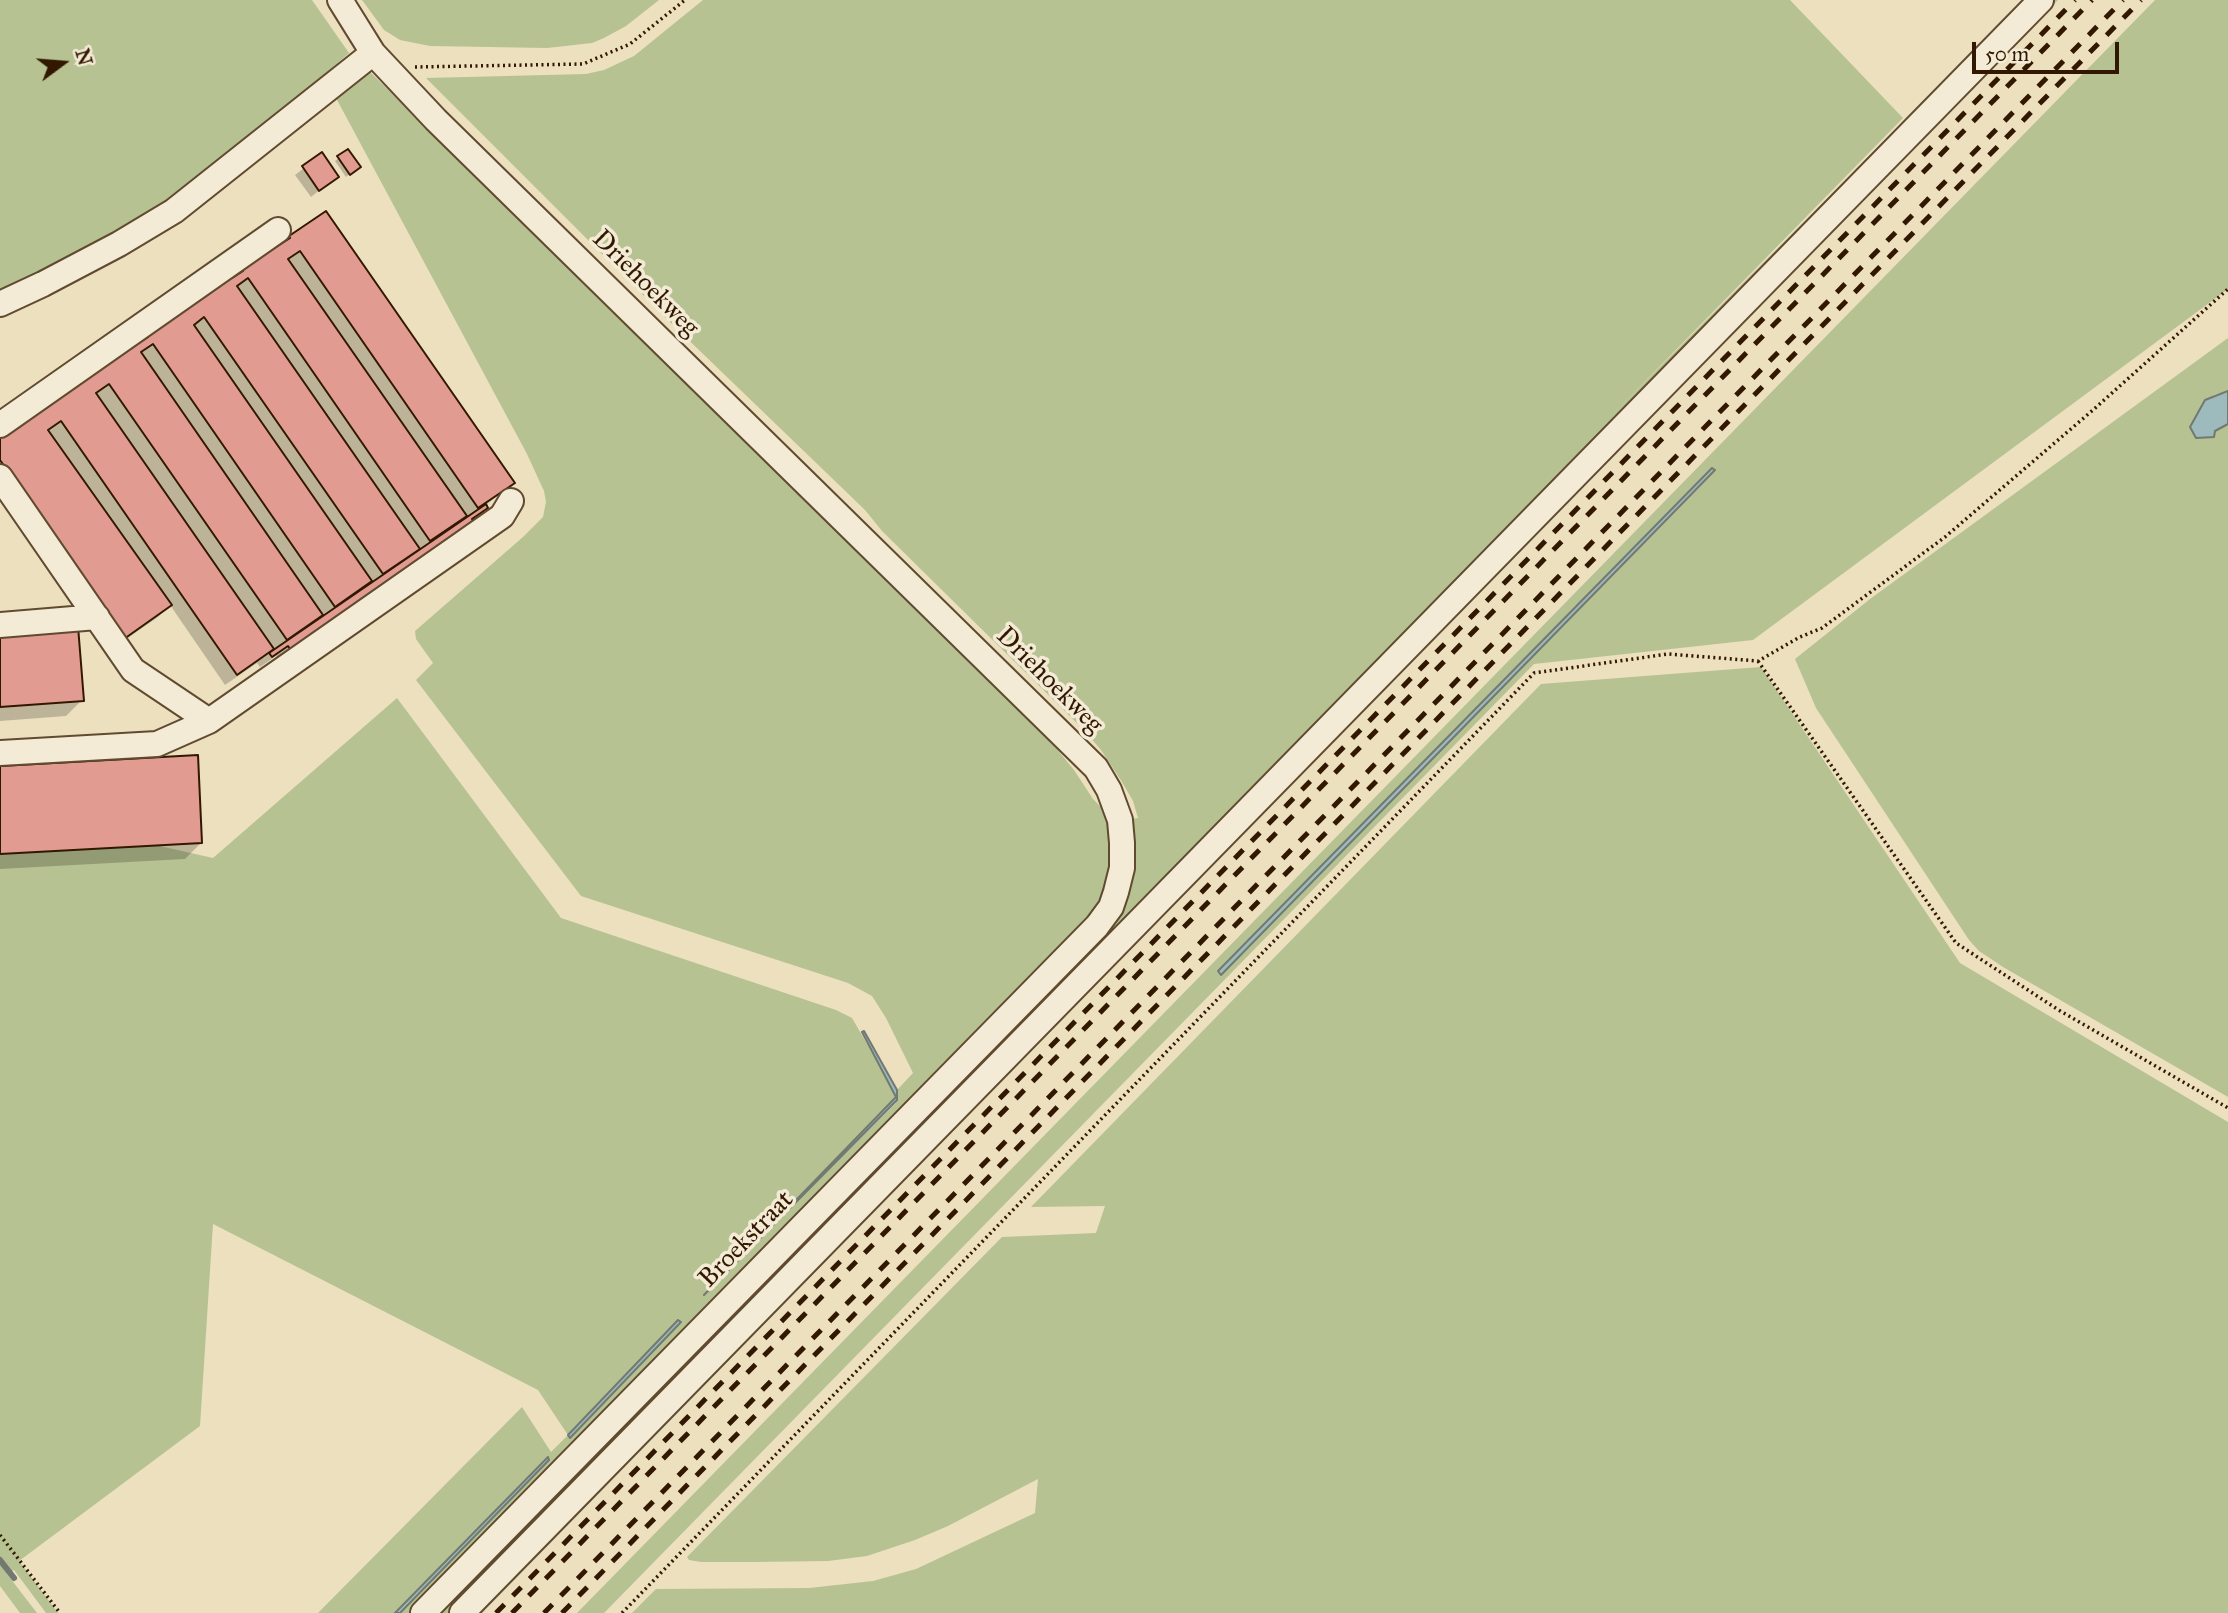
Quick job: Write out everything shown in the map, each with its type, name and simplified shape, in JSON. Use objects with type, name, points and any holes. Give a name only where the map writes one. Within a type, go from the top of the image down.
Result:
[{"type":"street","name":"Driehoekweg","points":[[340,0],[373,53],[436,120],[1096,768],[1110,790],[1120,820],[1123,858],[1114,900]]},
{"type":"street","points":[[462,1613],[2041,0]]},
{"type":"street","points":[[0,304],[43,285],[174,211],[373,53]]},
{"type":"street","points":[[0,425],[278,230]]},
{"type":"street","points":[[0,477],[133,670],[209,721]]},
{"type":"street","points":[[0,753],[157,744],[209,721],[502,516],[511,501]]},
{"type":"street","points":[[0,625],[97,617]]},
{"type":"street","points":[[1114,900],[1140,906],[1155,904],[1164,897]]},
{"type":"street","name":"Broekstraat","points":[[423,1613],[1097,926],[1114,900]]},
{"type":"path","points":[[405,67],[583,64],[629,44],[685,0]]},
{"type":"path","points":[[622,1613],[1534,673],[1668,653],[1758,661],[1822,628],[1945,537],[2228,289]]},
{"type":"path","points":[[1758,661],[1956,943],[2057,1009],[2228,1108]]},
{"type":"path","points":[[0,1535],[60,1613]]},
{"type":"green space","points":[[0,0],[312,0],[349,53],[224,163],[138,222],[0,293]]},
{"type":"green space","points":[[362,0],[659,0],[626,26],[604,38],[592,43],[547,48],[430,46],[400,40],[384,30]]},
{"type":"green space","points":[[703,0],[1790,0],[1903,118],[1612,415],[2024,0],[2058,0],[482,1613],[429,1613],[1100,928],[1125,820],[1138,818],[1133,801],[1122,782],[1084,730],[882,531],[865,510],[673,325],[426,78],[586,74],[604,70],[634,56]]},
{"type":"green space","points":[[2155,0],[2228,0],[2228,289],[1753,640],[1534,664],[604,1613],[577,1613]]},
{"type":"green space","points":[[369,71],[1005,689],[1033,720],[1074,770],[1093,799],[1115,821],[1106,904],[417,1613],[400,1613],[549,1460],[547,1457],[395,1613],[318,1613],[522,1407],[551,1452],[568,1435],[538,1390],[213,1224],[200,1426],[19,1561],[58,1613],[46,1613],[14,1570],[7,1574],[37,1613],[20,1613],[0,1586],[0,810],[213,858],[397,698],[561,918],[836,1010],[852,1018],[896,1094],[894,1100],[705,1292],[896,1103],[897,1090],[913,1073],[872,996],[848,983],[581,896],[416,680],[433,663],[416,639],[415,631],[523,537],[543,517],[546,502],[544,491],[527,454],[336,98]]},
{"type":"green space","points":[[2228,338],[2228,391],[2214,395],[2215,431],[2228,424],[2228,1097],[1979,951],[1969,940],[1816,708],[1795,659],[1870,599]]},
{"type":"green space","points":[[1761,667],[1960,963],[2228,1122],[2228,1613],[632,1613],[656,1589],[809,1588],[873,1581],[916,1569],[1035,1513],[1038,1479],[948,1526],[867,1556],[828,1561],[755,1562],[701,1562],[689,1560],[687,1557],[1002,1237],[1096,1233],[1105,1206],[1031,1207],[1541,684]]},
{"type":"water","points":[[2228,391],[2228,424],[2215,431],[2214,437],[2196,438],[2190,427],[2205,400]]},
{"type":"water","points":[[1712,468],[1715,470],[1221,975],[1218,971]]},
{"type":"water","points":[[864,1031],[897,1090],[897,1100],[704,1295],[896,1097],[862,1032]]},
{"type":"water","points":[[678,1320],[681,1322],[570,1438],[568,1435]]},
{"type":"water","points":[[548,1457],[549,1460],[400,1613],[395,1613]]},
{"type":"building","points":[[348,149],[361,167],[350,175],[337,156]]},
{"type":"building","points":[[322,152],[339,177],[319,191],[302,166]]},
{"type":"building","points":[[326,211],[515,483],[478,508],[300,251],[288,259],[467,516],[430,541],[248,278],[237,286],[420,549],[383,574],[204,317],[194,325],[372,581],[335,607],[153,344],[141,352],[323,615],[287,640],[109,384],[96,393],[274,649],[237,675],[61,421],[48,430],[172,605],[124,639],[0,460],[0,437],[148,337],[147,335]]},
{"type":"building","points":[[486,504],[488,508],[472,519],[479,528],[294,655],[288,646],[272,657],[269,653]]},
{"type":"building","points":[[78,626],[84,701],[0,707],[0,632]]},
{"type":"building","points":[[198,755],[202,843],[0,854],[0,766]]},
{"type":"waterway","points":[[0,1560],[14,1578]]},
{"type":"railway","points":[[496,1613],[2075,0]]},
{"type":"railway","points":[[512,1613],[2092,0]]},
{"type":"railway","points":[[544,1613],[2123,0]]},
{"type":"railway","points":[[562,1613],[2141,0]]}]
